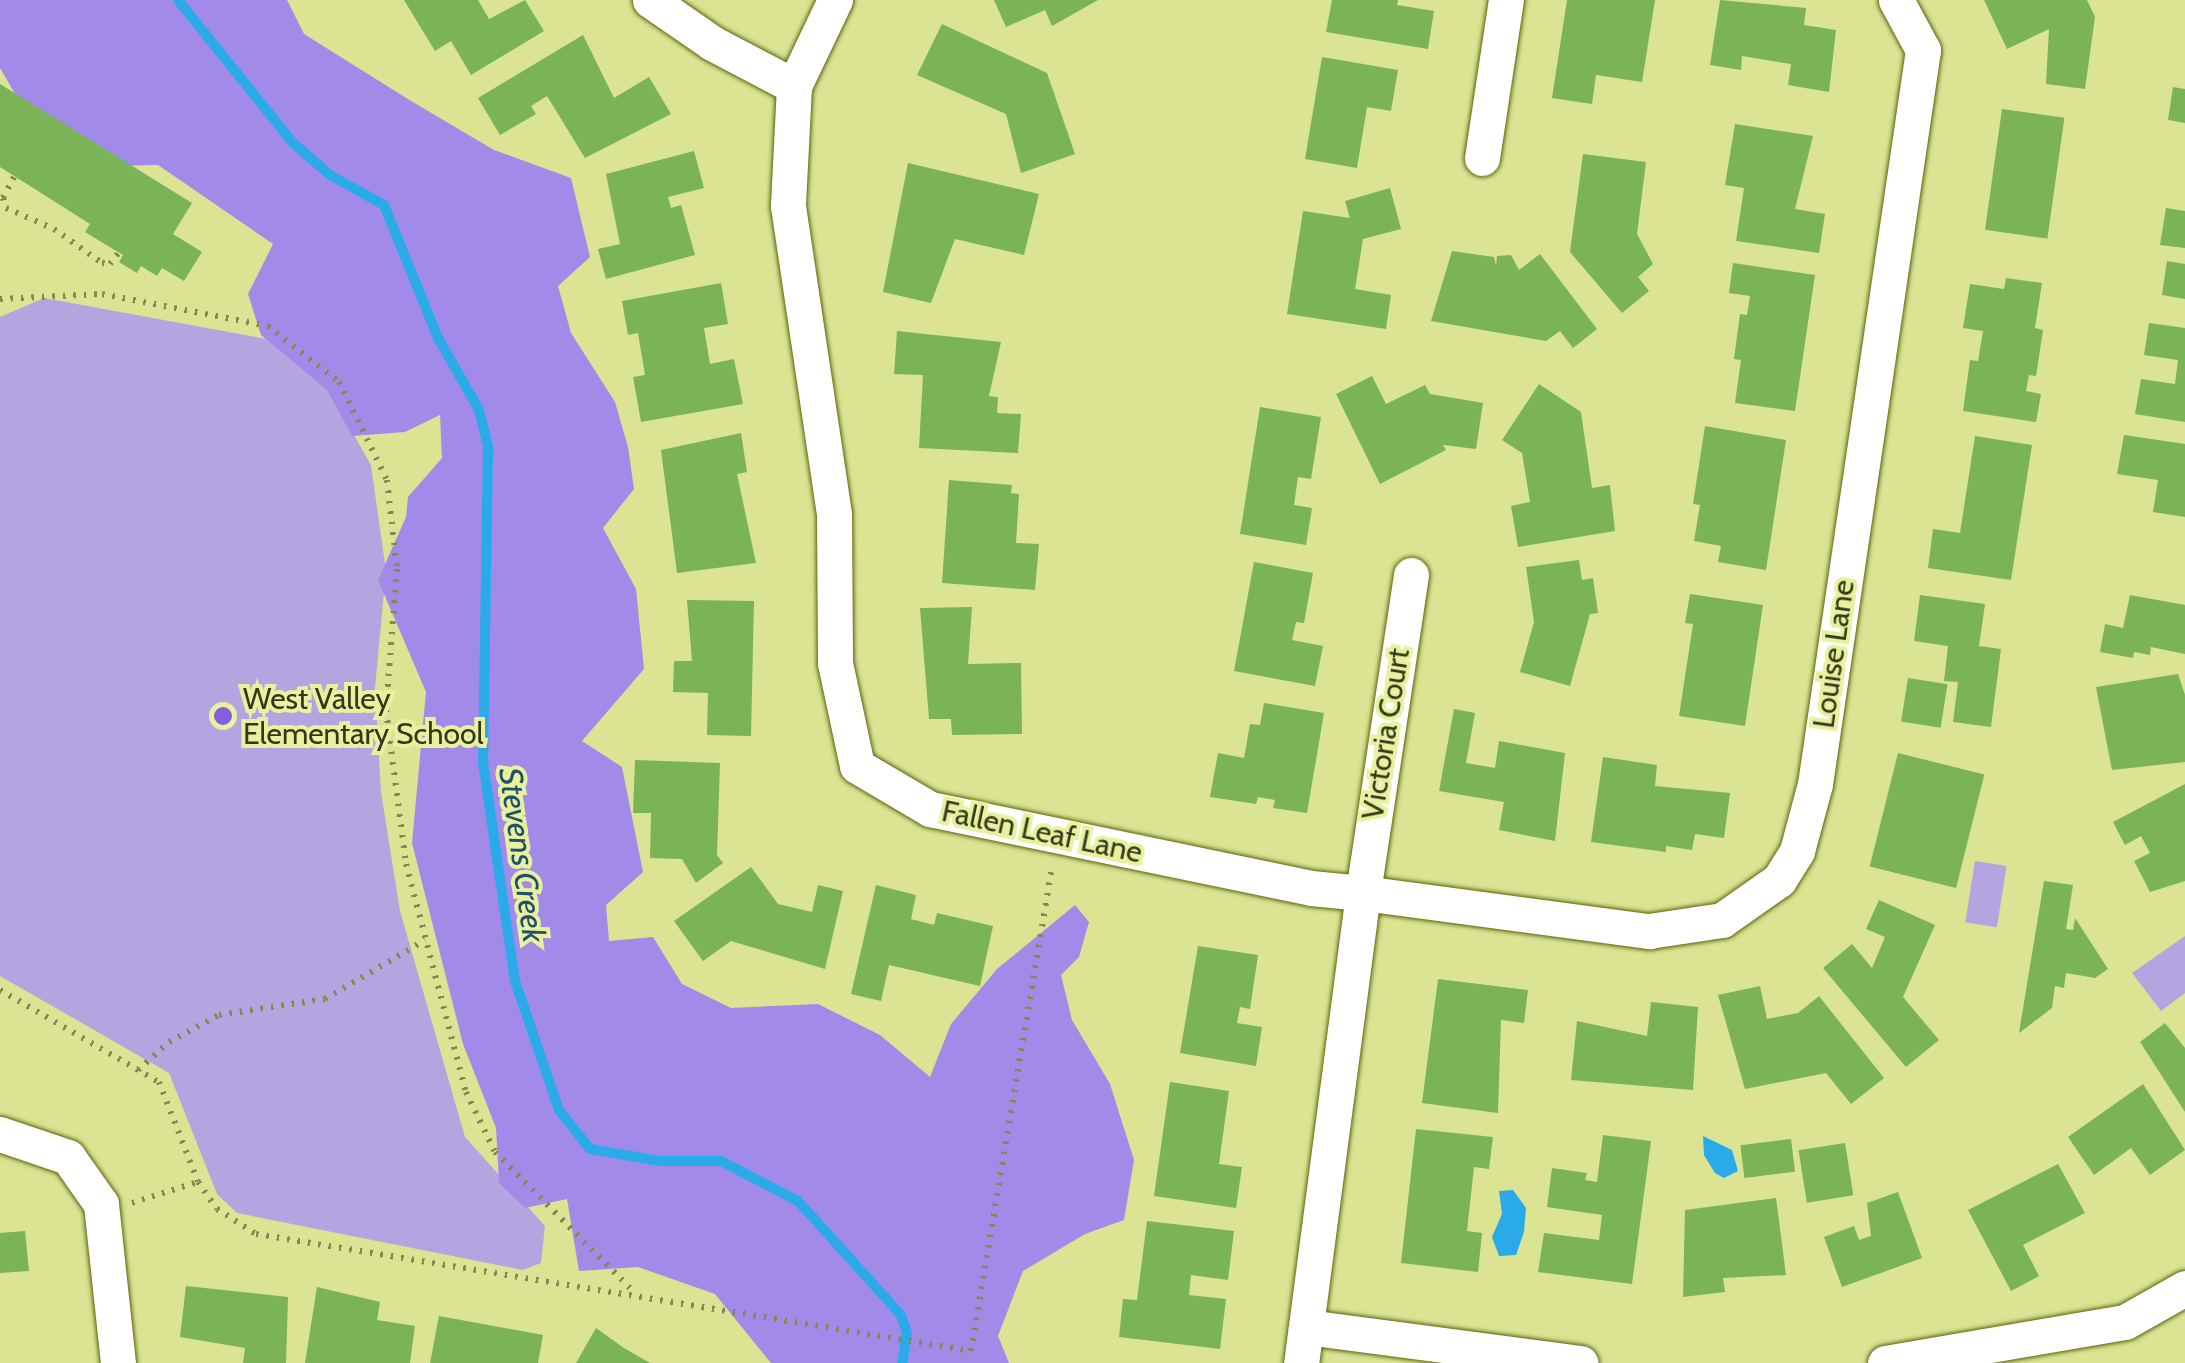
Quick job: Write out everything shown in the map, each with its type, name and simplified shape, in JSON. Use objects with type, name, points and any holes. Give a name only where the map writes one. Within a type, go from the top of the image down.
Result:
[{"type":"street","points":[[650,0],[712,43],[794,86]]},
{"type":"street","name":"Fallen Leaf Lane","points":[[834,0],[794,86],[788,206],[834,516],[835,663],[856,766],[930,809],[1363,893]]},
{"type":"street","points":[[1482,158],[1506,0]]},
{"type":"street","name":"Louise Lane","points":[[1363,893],[1649,931],[1686,930],[1754,903],[1797,851],[1815,784],[1923,50],[1896,0]]},
{"type":"street","name":"Victoria Court","points":[[1363,893],[1411,575]]},
{"type":"street","points":[[1301,1363],[1363,893]]},
{"type":"street","points":[[0,1134],[68,1157],[101,1204],[118,1363]]},
{"type":"street","points":[[1885,1363],[2124,1322],[2185,1288]]},
{"type":"street","points":[[1306,1327],[1581,1363]]},
{"type":"path","points":[[14,176],[3,190],[6,208],[54,230],[87,256],[110,264],[118,252]]},
{"type":"path","points":[[0,298],[102,294],[268,326],[339,382],[387,480],[397,569],[386,710],[406,864],[477,1122],[496,1152],[635,1293]]},
{"type":"path","points":[[0,990],[138,1070],[169,1095],[198,1182],[217,1209],[256,1234],[692,1302],[971,1351],[1057,836]]},
{"type":"path","points":[[138,1070],[169,1042],[219,1015],[325,1000],[425,940]]},
{"type":"path","points":[[101,1204],[150,1202],[198,1182]]},
{"type":"shaded area","points":[[0,0],[287,0],[304,34],[494,150],[571,178],[590,257],[558,286],[571,333],[615,402],[628,447],[634,489],[603,528],[636,589],[644,669],[582,741],[622,767],[643,872],[606,905],[609,941],[653,937],[682,984],[731,1008],[818,1004],[880,1035],[930,1077],[951,1024],[997,969],[1075,905],[1089,922],[1079,957],[1061,975],[1072,1020],[1110,1084],[1134,1160],[1124,1220],[1085,1234],[1023,1271],[998,1336],[1009,1363],[771,1363],[715,1294],[638,1267],[579,1271],[567,1199],[525,1208],[499,1183],[496,1128],[463,1044],[412,843],[426,692],[378,580],[406,517],[408,497],[442,458],[440,415],[405,432],[352,436],[327,390],[261,335],[248,294],[273,244],[158,165],[110,166],[32,123],[0,68]]},
{"type":"shaded area","name":"West Valley Elementary School","points":[[44,298],[277,341],[318,372],[371,465],[386,571],[375,688],[381,792],[400,911],[465,1137],[545,1226],[541,1263],[523,1270],[237,1213],[217,1194],[169,1073],[0,976],[0,317]]},
{"type":"shaded area","points":[[1975,861],[2007,866],[1997,927],[1965,922]]},
{"type":"shaded area","points":[[2185,936],[2185,993],[2161,1011],[2132,973]]},
{"type":"water","points":[[1703,1136],[1732,1150],[1738,1171],[1724,1178],[1715,1173],[1704,1155]]},
{"type":"water","points":[[1513,1190],[1526,1208],[1524,1232],[1516,1255],[1499,1256],[1492,1237],[1502,1214],[1499,1191]]},
{"type":"building","points":[[404,0],[478,0],[489,19],[525,0],[544,31],[471,75],[451,41],[435,51]]},
{"type":"building","points":[[994,0],[1098,0],[1052,26],[1045,10],[1006,27]]},
{"type":"building","points":[[1332,0],[1398,0],[1397,5],[1434,11],[1428,49],[1326,32]]},
{"type":"building","points":[[1567,0],[1655,0],[1642,82],[1596,75],[1592,104],[1552,98]]},
{"type":"building","points":[[1720,0],[1806,8],[1804,25],[1836,30],[1829,92],[1788,85],[1791,64],[1742,56],[1741,70],[1710,65]]},
{"type":"building","points":[[1984,0],[2087,0],[2095,17],[2085,89],[2046,84],[2049,29],[2007,49]]},
{"type":"building","points":[[942,24],[1047,73],[1075,154],[1021,173],[1006,114],[917,75]]},
{"type":"building","points":[[583,35],[614,98],[649,77],[671,114],[585,158],[547,96],[531,106],[536,114],[500,135],[478,98]]},
{"type":"building","points":[[1322,57],[1398,70],[1391,111],[1367,107],[1357,168],[1305,159]]},
{"type":"building","points":[[0,84],[192,203],[173,234],[202,252],[184,281],[162,268],[157,276],[141,266],[137,273],[119,262],[123,255],[85,232],[90,224],[0,167]]},
{"type":"building","points":[[2173,87],[2185,89],[2185,123],[2168,120]]},
{"type":"building","points":[[2002,109],[2064,118],[2047,239],[1985,230]]},
{"type":"building","points":[[1735,124],[1813,136],[1795,209],[1825,214],[1819,253],[1736,241],[1744,188],[1725,185]]},
{"type":"building","points":[[694,151],[704,188],[668,197],[671,208],[681,205],[695,255],[606,279],[598,249],[620,244],[606,174]]},
{"type":"building","points":[[1583,154],[1646,162],[1637,234],[1653,264],[1638,277],[1649,291],[1622,313],[1570,252]]},
{"type":"building","points":[[908,163],[1039,194],[1024,255],[955,239],[931,303],[883,292]]},
{"type":"building","points":[[1390,188],[1401,229],[1363,239],[1355,289],[1391,295],[1386,329],[1287,314],[1303,211],[1350,218],[1345,201]]},
{"type":"building","points":[[2166,208],[2185,211],[2185,248],[2160,245]]},
{"type":"building","points":[[1452,251],[1494,257],[1496,266],[1497,256],[1511,255],[1519,270],[1540,254],[1597,329],[1573,348],[1560,331],[1546,341],[1431,321]]},
{"type":"building","points":[[2167,261],[2185,264],[2185,299],[2162,295]]},
{"type":"building","points":[[1733,263],[1815,275],[1795,411],[1735,403],[1741,360],[1734,359],[1740,314],[1747,315],[1750,296],[1729,293]]},
{"type":"building","points":[[2006,278],[2042,283],[2035,328],[2043,330],[2036,376],[2029,375],[2026,391],[2041,394],[2036,422],[1963,411],[1970,360],[1978,361],[1983,331],[1963,328],[1970,284],[2004,289]]},
{"type":"building","points":[[721,283],[728,324],[704,328],[710,364],[734,359],[743,404],[641,422],[633,377],[645,375],[638,333],[628,335],[622,301]]},
{"type":"building","points":[[2149,323],[2185,328],[2185,422],[2135,414],[2141,379],[2175,384],[2178,360],[2144,355]]},
{"type":"building","points":[[897,331],[1001,342],[989,396],[998,397],[997,413],[1021,414],[1018,453],[919,448],[923,375],[894,374]]},
{"type":"building","points":[[1372,376],[1386,404],[1425,385],[1430,394],[1483,403],[1476,449],[1443,445],[1446,450],[1380,484],[1336,394]]},
{"type":"building","points":[[1539,384],[1581,412],[1592,488],[1610,485],[1615,531],[1518,547],[1511,506],[1530,502],[1522,453],[1502,440]]},
{"type":"building","points":[[1260,407],[1321,417],[1311,479],[1298,477],[1294,505],[1312,508],[1306,545],[1240,534]]},
{"type":"building","points":[[1705,426],[1786,440],[1766,570],[1718,562],[1721,546],[1694,541],[1700,505],[1693,504]]},
{"type":"building","points":[[741,433],[747,472],[737,474],[756,563],[677,573],[661,450]]},
{"type":"building","points":[[2124,435],[2185,444],[2185,517],[2153,512],[2158,480],[2117,474]]},
{"type":"building","points":[[1975,436],[2032,445],[2011,580],[1928,568],[1933,529],[1960,533]]},
{"type":"building","points":[[949,480],[1012,485],[1011,493],[1019,494],[1016,543],[1039,544],[1035,590],[942,583]]},
{"type":"building","points":[[1579,560],[1582,580],[1593,578],[1598,613],[1590,614],[1570,686],[1520,672],[1534,622],[1526,567]]},
{"type":"building","points":[[1254,562],[1313,573],[1304,623],[1296,622],[1292,640],[1323,646],[1315,686],[1234,671]]},
{"type":"building","points":[[1690,594],[1763,605],[1745,726],[1679,716],[1693,624],[1685,623]]},
{"type":"building","points":[[1920,595],[1985,604],[1979,646],[2001,649],[1991,727],[1953,722],[1958,682],[1944,681],[1948,646],[1914,641]]},
{"type":"building","points":[[2130,595],[2185,605],[2185,654],[2151,647],[2150,655],[2134,652],[2133,658],[2100,652],[2105,624],[2123,628]]},
{"type":"building","points":[[687,600],[754,601],[751,736],[707,735],[708,693],[673,692],[674,661],[692,661]]},
{"type":"building","points":[[972,607],[968,664],[1021,663],[1022,734],[952,735],[951,719],[929,719],[920,608]]},
{"type":"building","points":[[2178,674],[2185,695],[2185,762],[2112,770],[2096,687]]},
{"type":"building","points":[[1908,678],[1948,684],[1941,728],[1901,721]]},
{"type":"building","points":[[1264,703],[1324,713],[1307,813],[1273,808],[1275,800],[1258,797],[1256,804],[1210,797],[1218,753],[1244,758],[1250,724],[1260,725]]},
{"type":"building","points":[[1454,709],[1475,713],[1466,763],[1495,768],[1499,741],[1565,753],[1555,841],[1499,830],[1504,802],[1439,791]]},
{"type":"building","points":[[1898,753],[1984,775],[1956,888],[1870,867]]},
{"type":"building","points":[[1603,757],[1657,765],[1655,786],[1730,793],[1724,838],[1695,834],[1692,850],[1666,846],[1666,852],[1591,842]]},
{"type":"building","points":[[635,760],[720,763],[717,855],[723,863],[696,883],[682,859],[650,858],[651,813],[633,813]]},
{"type":"building","points":[[2185,784],[2185,881],[2150,892],[2134,861],[2150,853],[2141,836],[2125,845],[2113,822]]},
{"type":"building","points":[[751,867],[778,904],[812,912],[818,885],[843,891],[825,969],[731,941],[703,961],[674,921]]},
{"type":"building","points":[[2044,881],[2073,885],[2066,929],[2073,930],[2075,918],[2108,969],[2095,978],[2066,973],[2064,988],[2055,986],[2052,1008],[2019,1033]]},
{"type":"building","points":[[876,885],[916,895],[911,919],[934,925],[937,913],[993,926],[980,986],[889,965],[881,1001],[851,994]]},
{"type":"building","points":[[1879,900],[1935,925],[1903,997],[1939,1040],[1906,1067],[1823,968],[1852,944],[1872,968],[1885,937],[1866,929]]},
{"type":"building","points":[[1198,946],[1258,955],[1250,1009],[1240,1007],[1237,1023],[1262,1027],[1256,1066],[1180,1053]]},
{"type":"building","points":[[1438,979],[1528,990],[1524,1023],[1501,1020],[1498,1113],[1422,1103]]},
{"type":"building","points":[[1760,986],[1767,1019],[1798,1013],[1819,996],[1884,1078],[1851,1104],[1826,1073],[1745,1089],[1718,995]]},
{"type":"building","points":[[1651,1002],[1698,1007],[1693,1090],[1571,1080],[1577,1021],[1647,1036]]},
{"type":"building","points":[[2165,1023],[2185,1048],[2185,1112],[2140,1042]]},
{"type":"building","points":[[1170,1082],[1229,1091],[1219,1164],[1242,1167],[1236,1208],[1154,1196]]},
{"type":"building","points":[[2143,1084],[2185,1150],[2150,1175],[2131,1148],[2094,1175],[2068,1137]]},
{"type":"building","points":[[1416,1129],[1493,1137],[1489,1169],[1474,1167],[1467,1231],[1482,1233],[1478,1272],[1401,1263]]},
{"type":"building","points":[[1603,1135],[1651,1141],[1632,1284],[1538,1272],[1544,1233],[1599,1240],[1602,1215],[1547,1207],[1552,1168],[1587,1173],[1585,1180],[1597,1182]]},
{"type":"building","points":[[1791,1139],[1795,1172],[1744,1178],[1740,1145]]},
{"type":"building","points":[[1845,1143],[1853,1195],[1807,1203],[1799,1150]]},
{"type":"building","points":[[2058,1164],[2085,1213],[2023,1245],[2039,1276],[2011,1291],[1968,1210]]},
{"type":"building","points":[[1898,1192],[1922,1258],[1842,1287],[1824,1237],[1854,1226],[1859,1240],[1871,1236],[1867,1203]]},
{"type":"building","points":[[1776,1198],[1786,1275],[1723,1278],[1725,1292],[1683,1297],[1685,1210]]},
{"type":"building","points":[[1147,1221],[1234,1231],[1228,1280],[1191,1275],[1189,1295],[1226,1299],[1220,1349],[1119,1337],[1123,1299],[1137,1300]]},
{"type":"building","points":[[25,1231],[29,1271],[0,1273],[0,1233]]},
{"type":"building","points":[[186,1286],[288,1297],[286,1363],[243,1363],[245,1348],[180,1337]]},
{"type":"building","points":[[317,1287],[380,1302],[377,1320],[415,1326],[410,1363],[305,1363]]},
{"type":"building","points":[[439,1316],[543,1335],[538,1363],[430,1363]]},
{"type":"building","points":[[596,1328],[624,1348],[650,1363],[576,1363]]},
{"type":"waterway","name":"Stevens Creek","points":[[178,0],[292,142],[330,175],[384,205],[438,338],[479,410],[488,447],[483,762],[515,981],[559,1110],[590,1149],[660,1161],[721,1161],[798,1201],[901,1315],[907,1333],[902,1363]]},
{"type":"place","name":"West Valley Elementary School","points":[[223,716]]}]
